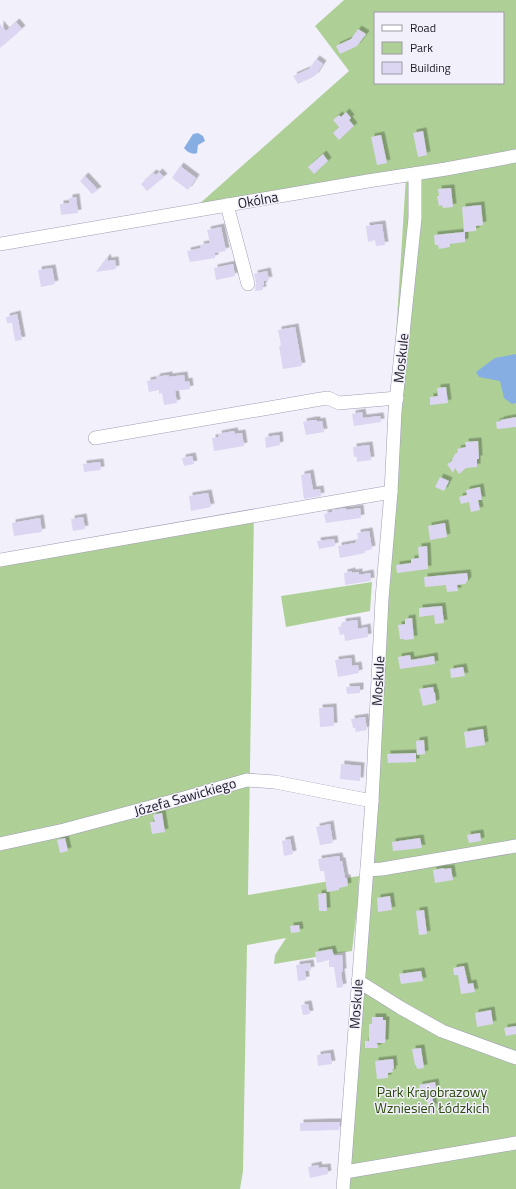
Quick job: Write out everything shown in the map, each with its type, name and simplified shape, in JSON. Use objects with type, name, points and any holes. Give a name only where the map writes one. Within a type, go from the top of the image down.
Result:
[{"type":"street","name":"Okólna","points":[[0,244],[516,156]]},
{"type":"street","name":"Moskule","points":[[344,1189],[372,801],[382,599],[397,398],[415,218],[415,174]]},
{"type":"street","points":[[227,205],[248,284]]},
{"type":"street","points":[[96,438],[320,399],[328,398],[339,403],[397,398]]},
{"type":"street","points":[[0,560],[391,492]]},
{"type":"street","name":"Józefa Sawickiego","points":[[0,844],[64,830],[247,780],[275,782],[372,801]]},
{"type":"street","points":[[367,870],[382,869],[516,846]]},
{"type":"street","points":[[358,981],[401,1008],[442,1031],[516,1058]]},
{"type":"street","points":[[345,1172],[516,1143]]},
{"type":"green space","name":"Park Krajobrazowy Wzniesień Łódzkich","points":[[344,0],[516,0],[516,1189],[342,1189],[406,177],[188,214],[349,71],[315,26]]},
{"type":"green space","points":[[254,512],[248,895],[359,876],[358,901],[352,951],[274,964],[275,955],[286,938],[247,945],[243,1171],[240,1189],[0,1189],[0,561]]},
{"type":"green space","points":[[372,582],[370,611],[286,627],[281,596]]},
{"type":"water","points":[[198,133],[203,136],[205,141],[198,145],[197,153],[190,153],[184,148],[193,134]]},
{"type":"water","points":[[516,354],[516,403],[512,404],[504,398],[500,381],[479,377],[476,372],[495,358]]},
{"type":"building","points":[[16,22],[22,29],[0,48],[0,24],[6,31]]},
{"type":"building","points":[[358,29],[366,34],[357,46],[340,54],[336,46],[351,39]]},
{"type":"building","points":[[316,59],[323,64],[315,76],[298,84],[293,76],[309,69]]},
{"type":"building","points":[[346,112],[351,118],[349,120],[354,126],[339,140],[333,133],[339,127],[333,120],[339,115],[341,117]]},
{"type":"building","points":[[423,131],[427,155],[418,157],[413,133]]},
{"type":"building","points":[[381,135],[387,163],[377,165],[371,137]]},
{"type":"building","points":[[323,154],[328,161],[314,174],[308,167]]},
{"type":"building","points":[[180,166],[196,178],[188,190],[172,178]]},
{"type":"building","points":[[159,172],[164,177],[147,191],[141,184],[153,173],[156,175]]},
{"type":"building","points":[[85,176],[98,190],[92,194],[80,181]]},
{"type":"building","points":[[451,188],[453,207],[443,208],[442,205],[439,206],[437,196],[439,196],[438,189]]},
{"type":"building","points":[[76,197],[78,213],[61,215],[60,204],[69,203],[69,198]]},
{"type":"building","points":[[481,205],[483,225],[476,226],[476,231],[465,232],[465,242],[450,244],[450,247],[439,249],[438,245],[435,245],[434,235],[464,232],[462,207]]},
{"type":"building","points":[[382,224],[385,245],[376,246],[375,240],[368,242],[366,226]]},
{"type":"building","points":[[221,227],[226,251],[215,253],[215,258],[190,262],[187,251],[201,248],[200,245],[210,243],[207,230]]},
{"type":"building","points":[[107,257],[108,261],[115,260],[116,269],[96,272]]},
{"type":"building","points":[[233,264],[235,276],[216,280],[214,268]]},
{"type":"building","points":[[52,268],[55,284],[41,287],[38,270]]},
{"type":"building","points":[[267,271],[269,280],[264,281],[264,285],[262,286],[263,290],[255,291],[256,282],[254,274]]},
{"type":"building","points":[[17,314],[22,340],[15,341],[12,323],[7,323],[6,317]]},
{"type":"building","points":[[295,327],[302,366],[283,369],[278,330]]},
{"type":"building","points":[[169,375],[169,377],[184,375],[185,382],[189,381],[190,389],[175,391],[177,403],[164,405],[162,393],[159,394],[159,390],[149,392],[147,381],[157,379],[156,377]]},
{"type":"building","points":[[446,387],[448,403],[430,405],[430,397],[438,396],[437,388]]},
{"type":"building","points":[[362,412],[363,418],[380,416],[381,422],[354,426],[352,414]]},
{"type":"building","points":[[516,417],[516,427],[497,429],[496,422]]},
{"type":"building","points":[[317,420],[317,422],[322,421],[324,432],[306,435],[303,422]]},
{"type":"building","points":[[234,431],[235,434],[242,433],[244,446],[214,451],[212,438],[219,437],[218,434]]},
{"type":"building","points":[[279,435],[280,445],[266,448],[265,437]]},
{"type":"building","points":[[478,441],[479,459],[477,459],[477,467],[466,468],[459,474],[455,468],[453,473],[447,464],[451,462],[455,454],[458,452],[457,449],[466,447],[465,442]]},
{"type":"building","points":[[369,445],[371,460],[357,462],[357,457],[354,457],[353,447]]},
{"type":"building","points":[[192,456],[194,464],[184,466],[182,458]]},
{"type":"building","points":[[100,462],[101,470],[84,472],[83,464]]},
{"type":"building","points":[[310,473],[313,490],[320,489],[321,496],[304,499],[301,475]]},
{"type":"building","points":[[440,477],[449,481],[444,491],[435,487]]},
{"type":"building","points":[[480,487],[482,500],[478,500],[480,510],[471,512],[469,502],[461,504],[459,497],[467,495],[466,490]]},
{"type":"building","points":[[208,493],[211,507],[191,511],[189,496]]},
{"type":"building","points":[[346,508],[346,510],[360,508],[361,518],[326,523],[324,514],[332,512],[332,510]]},
{"type":"building","points":[[83,517],[85,529],[73,531],[71,519]]},
{"type":"building","points":[[40,518],[42,532],[14,536],[12,523]]},
{"type":"building","points":[[445,523],[447,537],[430,540],[428,526]]},
{"type":"building","points":[[369,531],[372,549],[365,551],[365,553],[340,558],[338,546],[355,543],[358,538],[357,533]]},
{"type":"building","points":[[334,539],[335,546],[319,549],[317,541]]},
{"type":"building","points":[[427,546],[428,569],[397,573],[396,565],[411,563],[411,559],[419,558],[418,547]]},
{"type":"building","points":[[352,571],[352,573],[359,572],[359,575],[370,573],[371,581],[345,585],[344,573]]},
{"type":"building","points":[[467,573],[468,580],[465,584],[457,585],[458,591],[447,592],[446,585],[425,587],[424,577]]},
{"type":"building","points":[[442,606],[444,623],[435,624],[434,615],[419,617],[419,608]]},
{"type":"building","points":[[412,618],[414,639],[400,639],[398,625],[405,624],[405,619]]},
{"type":"building","points":[[357,620],[358,629],[367,627],[368,637],[345,641],[344,634],[340,635],[338,627],[343,626],[342,622]]},
{"type":"building","points":[[410,655],[411,660],[434,656],[435,664],[400,669],[398,657]]},
{"type":"building","points":[[351,658],[352,666],[358,665],[359,673],[338,677],[335,660]]},
{"type":"building","points":[[463,667],[465,676],[451,678],[450,669]]},
{"type":"building","points":[[360,686],[360,693],[347,694],[346,687]]},
{"type":"building","points":[[433,687],[436,703],[423,706],[419,689]]},
{"type":"building","points":[[333,707],[334,726],[320,727],[319,708]]},
{"type":"building","points":[[365,717],[367,730],[356,732],[355,728],[353,728],[351,719]]},
{"type":"building","points":[[483,729],[485,745],[466,748],[464,732]]},
{"type":"building","points":[[424,740],[425,754],[417,755],[416,741]]},
{"type":"building","points":[[416,753],[416,762],[388,763],[387,754]]},
{"type":"building","points":[[341,764],[361,766],[360,781],[340,779]]},
{"type":"building","points":[[162,813],[165,832],[152,834],[150,822],[155,822],[153,815]]},
{"type":"building","points":[[330,824],[333,843],[320,845],[316,827]]},
{"type":"building","points":[[480,833],[481,841],[469,843],[467,835]]},
{"type":"building","points":[[65,838],[68,851],[60,853],[57,840]]},
{"type":"building","points":[[420,838],[422,848],[393,851],[392,842]]},
{"type":"building","points":[[290,839],[293,854],[284,856],[282,841]]},
{"type":"building","points":[[339,856],[340,861],[342,861],[348,886],[339,888],[339,890],[327,892],[324,871],[320,871],[318,859]]},
{"type":"building","points":[[451,868],[453,880],[435,883],[433,870]]},
{"type":"building","points":[[326,893],[327,911],[319,911],[318,894]]},
{"type":"building","points":[[390,896],[392,910],[378,912],[377,898]]},
{"type":"building","points":[[424,910],[427,934],[419,935],[416,911]]},
{"type":"building","points":[[299,925],[300,932],[291,933],[290,926]]},
{"type":"building","points":[[332,949],[334,956],[342,955],[343,972],[341,972],[343,987],[337,988],[334,967],[329,967],[329,960],[317,963],[315,952]]},
{"type":"building","points":[[310,963],[311,970],[305,971],[306,980],[298,981],[296,965]]},
{"type":"building","points":[[464,966],[468,984],[473,983],[475,992],[461,994],[458,975],[454,975],[453,968]]},
{"type":"building","points":[[421,971],[423,981],[401,984],[399,974]]},
{"type":"building","points":[[308,1004],[310,1014],[303,1015],[301,1005]]},
{"type":"building","points":[[491,1010],[493,1024],[477,1027],[475,1013]]},
{"type":"building","points":[[372,1017],[383,1017],[383,1020],[386,1020],[385,1043],[377,1043],[378,1048],[365,1048],[365,1041],[369,1041],[369,1024],[372,1024]]},
{"type":"building","points":[[516,1026],[516,1034],[506,1036],[504,1028]]},
{"type":"building","points":[[421,1048],[424,1068],[417,1069],[412,1049]]},
{"type":"building","points":[[330,1053],[332,1064],[318,1066],[317,1055]]},
{"type":"building","points":[[393,1059],[393,1072],[388,1073],[388,1078],[377,1079],[375,1061]]},
{"type":"building","points":[[435,1082],[436,1089],[431,1090],[434,1107],[428,1108],[425,1091],[420,1092],[419,1085]]},
{"type":"building","points":[[340,1122],[339,1130],[300,1131],[300,1123]]},
{"type":"building","points":[[318,1165],[319,1168],[327,1167],[328,1174],[310,1178],[308,1167]]}]
